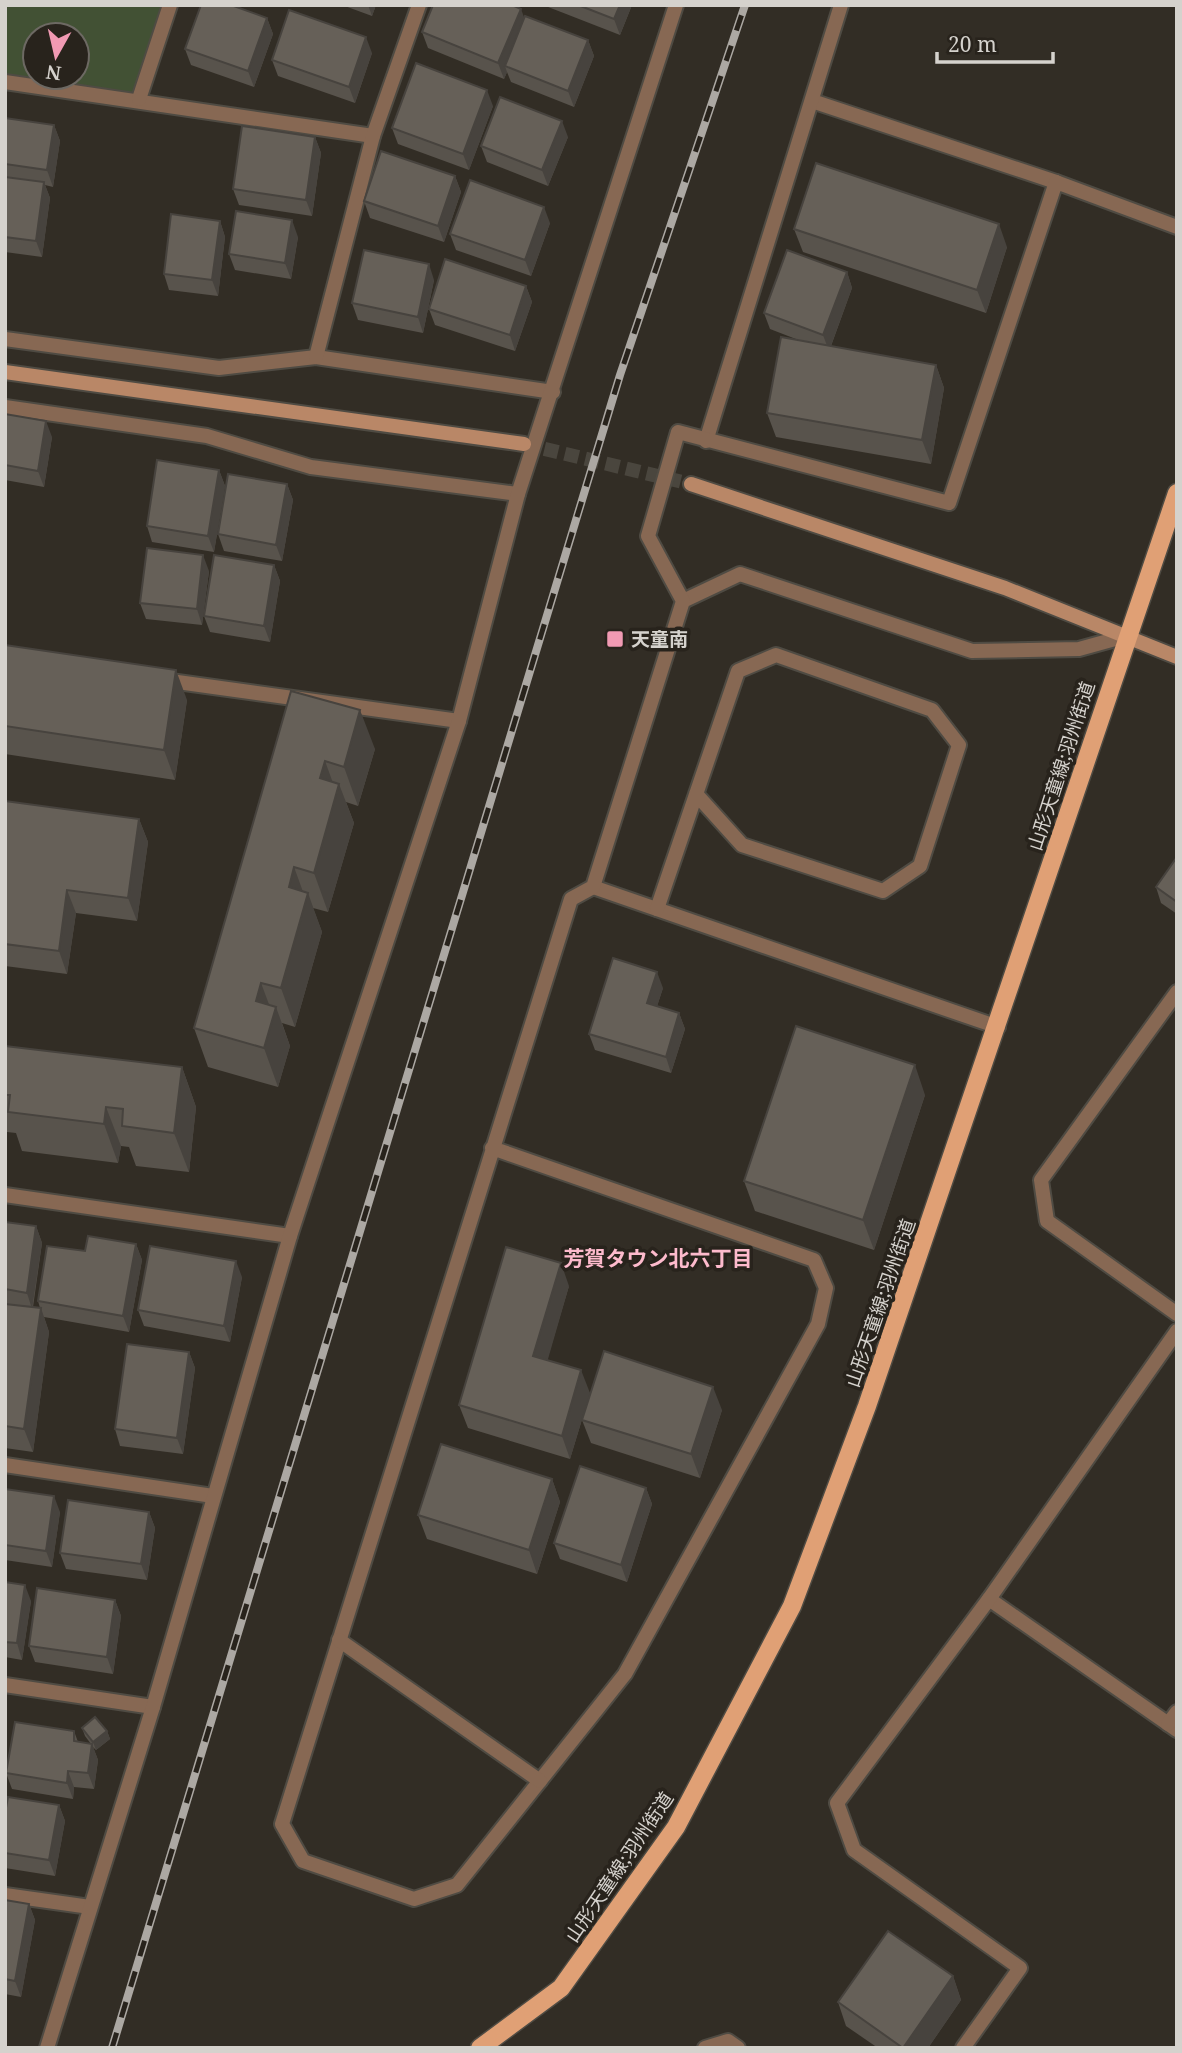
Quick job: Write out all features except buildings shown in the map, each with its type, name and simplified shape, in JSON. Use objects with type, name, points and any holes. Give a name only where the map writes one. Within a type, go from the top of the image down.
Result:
[{"type":"main road","name":"山形天童線;羽州街道","points":[[480,2048],[561,1988],[677,1827],[792,1606],[867,1406],[998,1027],[1126,636],[1177,493]]},
{"type":"street","points":[[5,372],[524,444]]},
{"type":"street","points":[[691,484],[1005,588],[1177,657]]},
{"type":"lane","points":[[139,99],[170,5]]},
{"type":"lane","points":[[316,357],[373,136],[419,5]]},
{"type":"lane","points":[[47,2048],[153,1707],[290,1237],[459,721],[518,494],[676,5]]},
{"type":"lane","points":[[706,441],[841,5]]},
{"type":"lane","points":[[5,82],[139,99],[373,136]]},
{"type":"lane","points":[[812,101],[1056,181],[1177,227]]},
{"type":"lane","points":[[492,1148],[814,1260],[826,1289],[818,1324],[625,1674],[457,1885],[414,1899],[303,1861],[282,1825],[492,1148],[571,899],[593,887],[683,601],[648,536],[678,432],[949,503],[1056,181]]},
{"type":"lane","points":[[5,339],[219,368],[316,357],[553,392]]},
{"type":"lane","points":[[5,407],[207,436],[311,467],[518,494]]},
{"type":"lane","points":[[683,601],[740,574],[972,651],[1079,649],[1126,636]]},
{"type":"lane","points":[[657,909],[696,794],[738,671],[776,655],[932,710],[959,745],[920,866],[883,891],[743,845],[696,794]]},
{"type":"lane","points":[[143,677],[459,721]]},
{"type":"lane","points":[[593,887],[998,1027]]},
{"type":"lane","points":[[1177,992],[1041,1180],[1047,1221],[1177,1314]]},
{"type":"lane","points":[[5,1195],[290,1237]]},
{"type":"lane","points":[[963,2048],[1020,1968],[853,1850],[837,1803],[989,1599],[1177,1331]]},
{"type":"lane","points":[[5,1465],[213,1496]]},
{"type":"lane","points":[[989,1599],[1174,1722]]},
{"type":"lane","points":[[340,1640],[540,1781]]},
{"type":"lane","points":[[5,1685],[153,1707]]},
{"type":"lane","points":[[5,1895],[90,1907]]},
{"type":"lane","points":[[705,2048],[728,2041],[738,2048]]},
{"type":"green space","points":[[5,5],[170,5],[139,99],[76,91],[91,91],[91,21],[21,21],[21,84],[5,82]]},
{"type":"tunnel","points":[[524,444],[691,484]]},
{"type":"railway","points":[[112,2048],[620,375],[745,5]]},
{"type":"place","name":"天童南","points":[[615,639]]},
{"type":"district","name":"芳賀タウン北六丁目","points":[[658,1258]]}]
